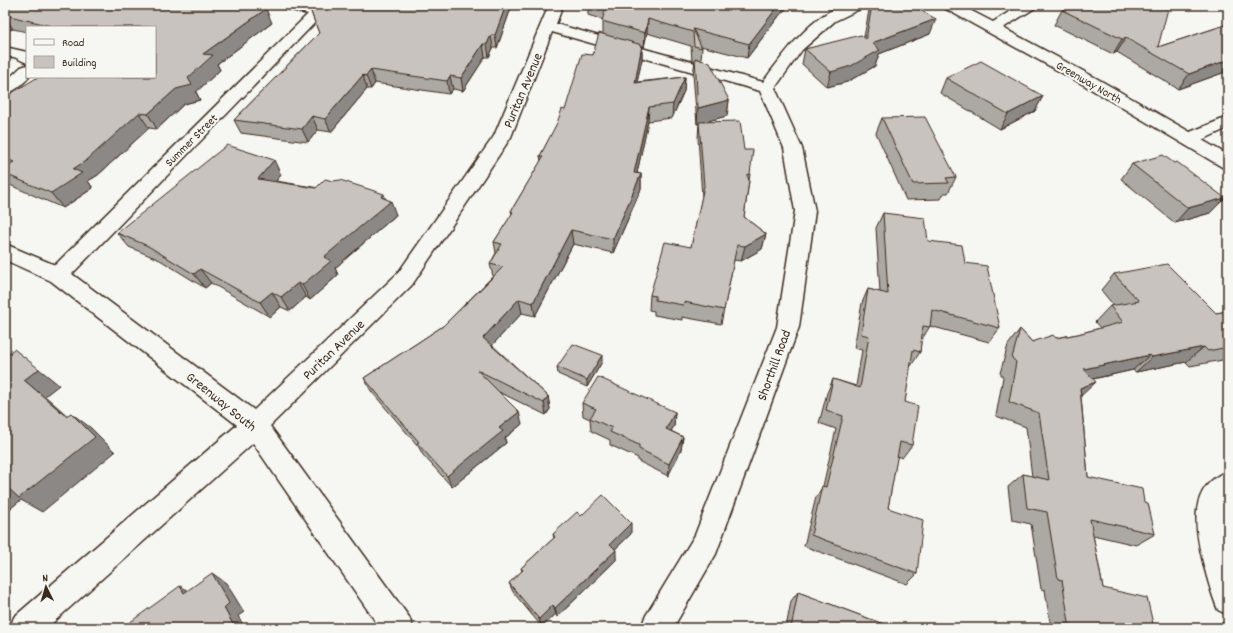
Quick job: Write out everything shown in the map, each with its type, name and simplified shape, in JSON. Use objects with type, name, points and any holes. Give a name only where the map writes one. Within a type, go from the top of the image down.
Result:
[{"type":"street","points":[[288,5],[321,8]]},
{"type":"street","name":"Puritan Avenue","points":[[25,628],[255,425],[405,279],[502,137],[556,5]]},
{"type":"street","points":[[548,26],[767,88],[797,47],[830,18],[857,5]]},
{"type":"street","name":"Greenway North","points":[[949,5],[993,28],[1189,139],[1228,163]]},
{"type":"street","points":[[993,28],[1030,5]]},
{"type":"street","name":"Summer Street","points":[[58,275],[321,8]]},
{"type":"street","points":[[5,52],[18,53],[26,57]]},
{"type":"street","points":[[5,89],[16,82],[26,71]]},
{"type":"street","name":"Shorthill Road","points":[[656,628],[706,544],[788,326],[805,211],[793,148],[767,88]]},
{"type":"street","points":[[1189,139],[1228,122]]},
{"type":"street","name":"Greenway South","points":[[5,251],[58,275],[255,425],[398,628]]},
{"type":"street","points":[[1228,483],[1220,488],[1212,501],[1209,523],[1228,600]]},
{"type":"building","points":[[5,5],[249,5],[266,9],[203,54],[213,55],[188,78],[192,85],[176,89],[148,114],[139,113],[87,160],[73,169],[82,173],[51,193],[5,174],[5,167],[14,162],[5,158],[5,97],[36,78],[156,78],[156,26],[52,26],[5,15]]},
{"type":"building","points":[[317,5],[506,5],[495,35],[491,35],[487,44],[483,44],[461,78],[450,76],[447,81],[371,70],[366,76],[363,75],[325,119],[312,116],[302,129],[234,120],[319,33],[311,12]]},
{"type":"building","points":[[600,5],[779,5],[749,44],[693,29],[702,48],[694,46],[693,32],[648,19],[645,33],[602,21],[606,7]]},
{"type":"building","points":[[872,5],[911,5],[936,19],[872,43],[880,50],[851,66],[831,72],[805,49],[861,35],[866,39]]},
{"type":"building","points":[[1074,5],[1169,5],[1158,47],[1228,24],[1228,60],[1189,74],[1126,38],[1122,39],[1062,10]]},
{"type":"building","points":[[599,33],[642,45],[635,83],[685,77],[673,104],[649,107],[634,173],[641,174],[613,239],[571,230],[533,303],[519,299],[483,338],[548,396],[544,403],[477,370],[519,412],[499,428],[503,431],[447,476],[417,443],[419,442],[364,378],[443,326],[503,267],[490,264],[502,244],[494,242],[513,212],[511,211],[543,157],[540,156],[557,123],[562,109],[565,110],[582,54],[593,55]]},
{"type":"building","points":[[695,58],[710,63],[729,100],[698,108]]},
{"type":"building","points":[[981,61],[1043,96],[1008,114],[946,78]]},
{"type":"building","points":[[925,117],[956,177],[946,178],[949,183],[913,184],[882,118]]},
{"type":"building","points":[[740,121],[744,150],[753,150],[750,174],[747,175],[749,180],[744,217],[766,234],[745,246],[737,245],[724,310],[684,302],[683,305],[655,300],[655,296],[650,295],[665,242],[691,247],[704,186],[699,122]]},
{"type":"building","points":[[227,145],[274,160],[258,179],[316,188],[325,179],[333,181],[340,180],[384,194],[381,197],[391,201],[324,257],[331,261],[302,285],[298,283],[281,297],[272,292],[260,302],[200,269],[194,274],[148,246],[117,233]]},
{"type":"building","points":[[1163,155],[1174,163],[1177,162],[1225,198],[1188,208],[1132,164]]},
{"type":"building","points":[[883,213],[925,218],[928,241],[962,245],[965,263],[987,266],[1000,328],[932,310],[930,327],[923,326],[920,352],[913,350],[905,402],[918,406],[912,445],[900,442],[888,508],[923,520],[917,574],[811,535],[822,486],[826,487],[843,416],[826,410],[833,379],[860,388],[869,336],[861,334],[868,289],[888,294]]},
{"type":"building","points":[[1167,264],[1216,313],[1228,311],[1228,347],[1208,351],[1204,347],[1152,357],[1150,355],[1084,369],[1096,382],[1080,388],[1088,477],[1142,489],[1144,502],[1148,503],[1155,534],[1090,519],[1103,588],[1147,598],[1154,628],[1070,628],[1062,580],[1058,579],[1047,512],[1027,508],[1023,474],[1049,480],[1039,413],[1009,402],[1016,362],[1012,358],[1020,329],[1032,342],[1053,335],[1056,338],[1078,334],[1123,322],[1110,306],[1139,301],[1114,274]]},
{"type":"building","points":[[573,344],[602,355],[587,380],[557,367]]},
{"type":"building","points":[[14,349],[39,369],[24,380],[66,416],[71,413],[95,437],[19,498],[5,485],[5,350],[9,353]]},
{"type":"building","points":[[598,377],[675,412],[666,429],[683,437],[669,464],[639,449],[639,445],[610,432],[612,428],[590,418],[596,409],[582,403]]},
{"type":"building","points":[[603,495],[631,523],[610,544],[616,550],[555,608],[553,605],[539,619],[509,583],[523,570],[521,568],[555,537],[553,534],[577,512],[581,516]]},
{"type":"building","points":[[212,573],[229,603],[224,608],[235,628],[122,628],[180,586],[184,593]]},
{"type":"building","points":[[798,592],[894,628],[791,628]]}]
